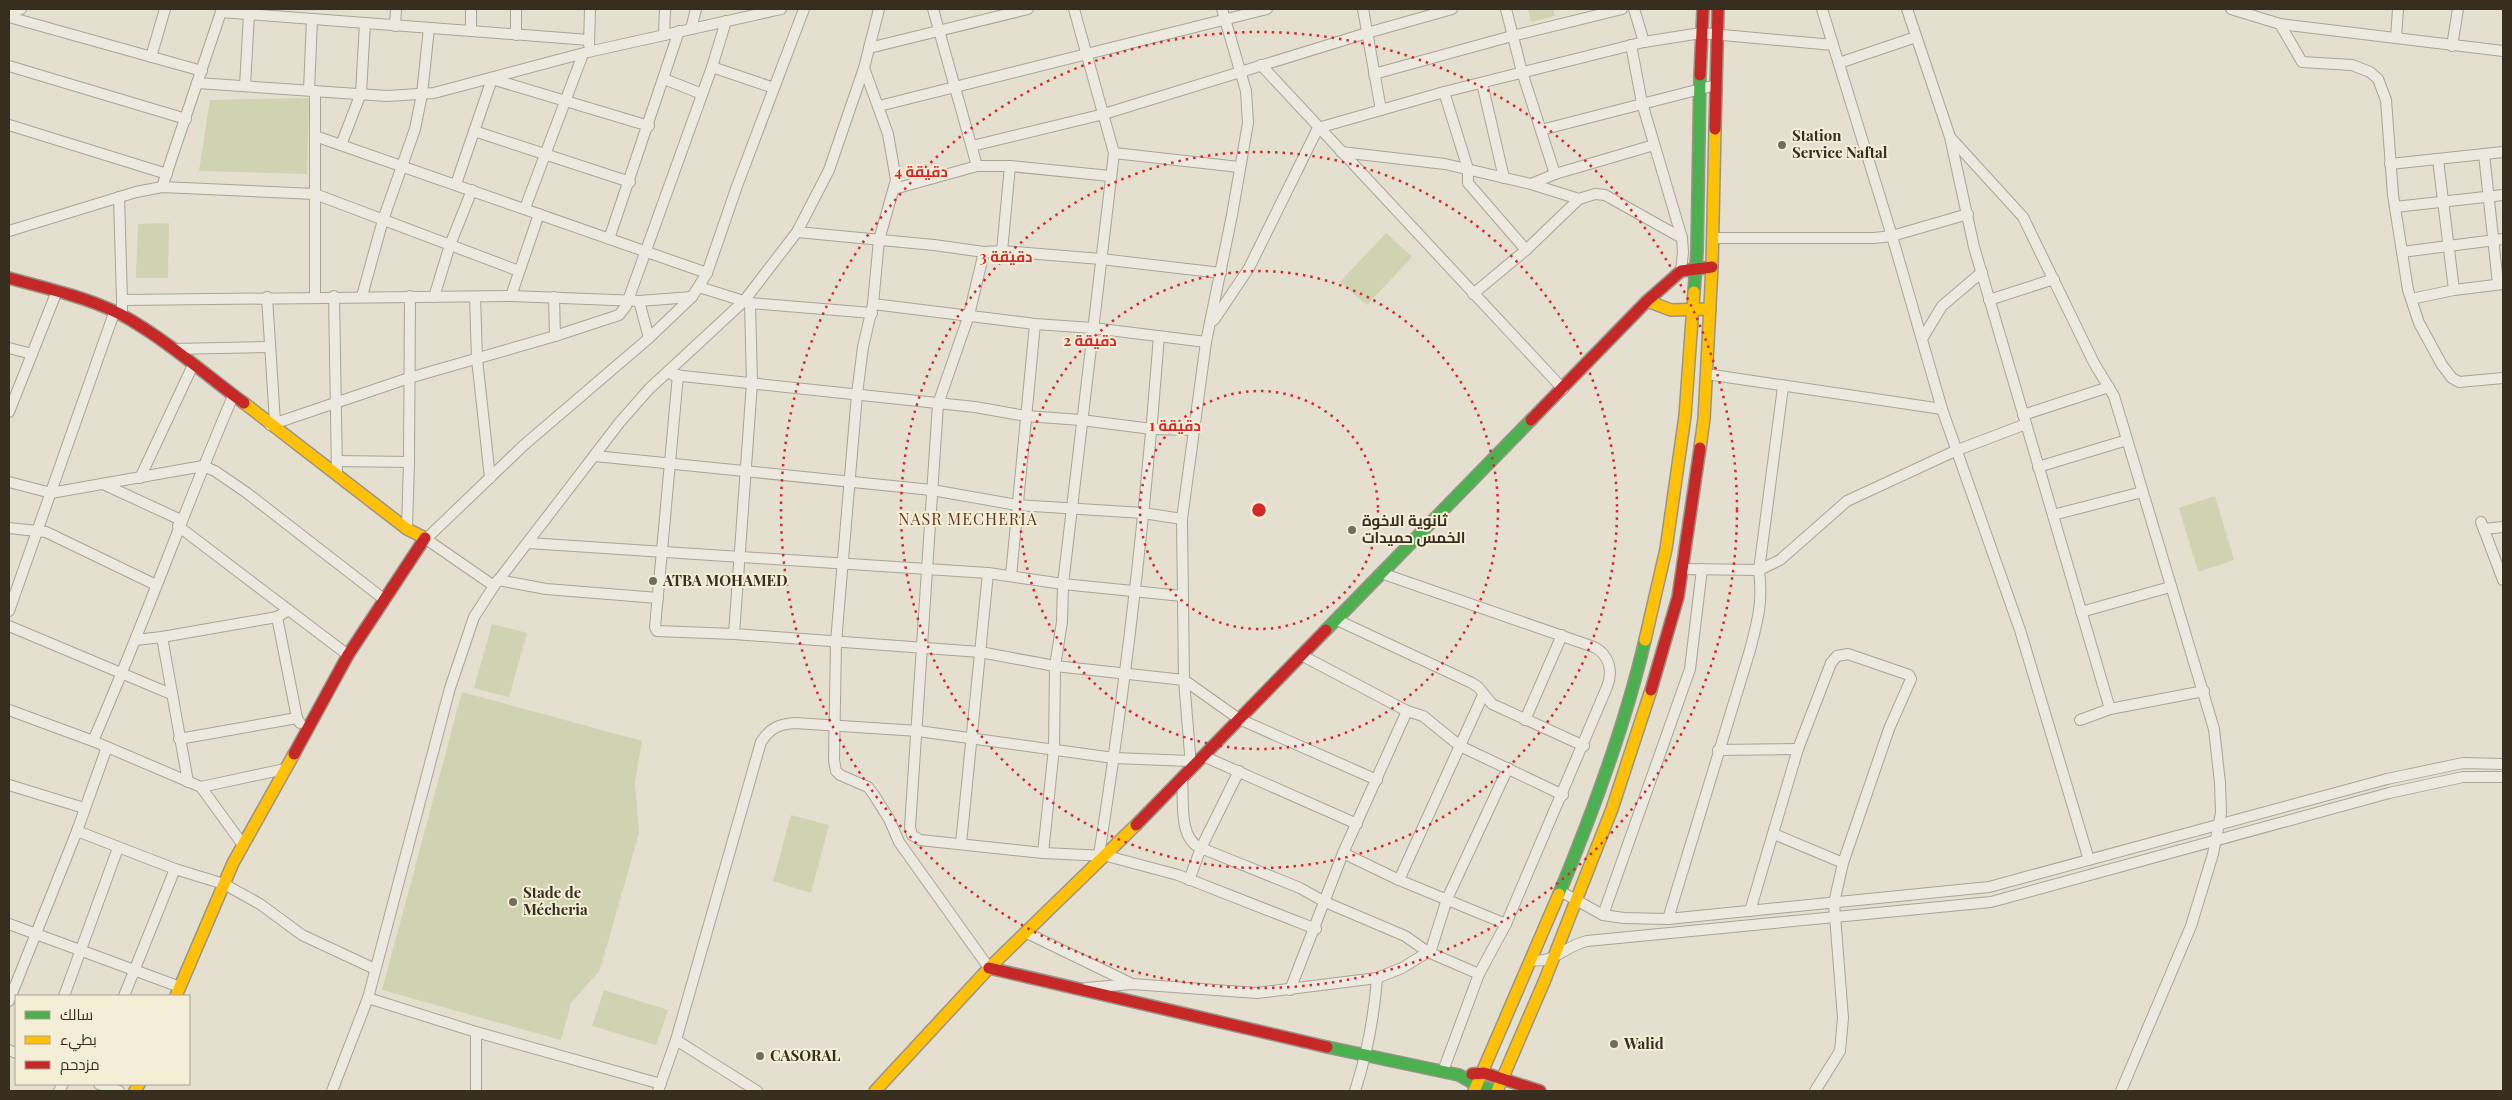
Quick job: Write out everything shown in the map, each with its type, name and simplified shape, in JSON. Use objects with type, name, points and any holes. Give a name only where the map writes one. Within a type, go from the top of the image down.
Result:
[{"type":"main road","points":[[1476,1089],[1560,891],[1607,766],[1639,667],[1652,617],[1666,549],[1679,467],[1696,267],[1699,89],[1703,9]]},
{"type":"main road","points":[[989,968],[1366,1056],[1443,1071],[1458,1076],[1476,1089],[1497,1091],[1554,957],[1612,809],[1643,715],[1678,596],[1704,419],[1712,267],[1718,9]]},
{"type":"main road","points":[[875,1091],[989,968],[1027,933],[1182,779],[1191,765],[1303,656],[1647,301],[1681,271],[1696,267],[1712,267]]},
{"type":"main road","points":[[9,278],[57,291],[118,315],[146,329],[273,423],[406,529],[426,540],[348,655],[305,731],[242,846],[178,991]]},
{"type":"main road","points":[[1647,301],[1671,310],[1710,309]]},
{"type":"main road","points":[[1458,1076],[1484,1073],[1540,1091]]},
{"type":"street","points":[[9,16],[21,9]]},
{"type":"street","points":[[151,57],[165,9]]},
{"type":"street","points":[[395,26],[396,9]]},
{"type":"street","points":[[471,9],[471,31]]},
{"type":"street","points":[[516,9],[516,35]]},
{"type":"street","points":[[525,208],[585,53],[589,40],[590,9]]},
{"type":"street","points":[[664,35],[665,9]]},
{"type":"street","points":[[691,29],[696,9]]},
{"type":"street","points":[[267,297],[273,423],[409,378],[610,320],[623,310],[627,301],[735,9]]},
{"type":"street","points":[[197,83],[388,96],[422,94],[492,80],[585,53],[781,9]]},
{"type":"street","points":[[658,598],[496,583],[426,540],[490,478],[582,394],[649,338],[692,298],[707,273],[804,9]]},
{"type":"street","points":[[332,1091],[368,998],[450,688],[474,617],[496,583],[637,402],[747,302],[796,232],[829,170],[864,68],[879,9]]},
{"type":"street","points":[[933,9],[977,166]]},
{"type":"street","points":[[869,48],[1028,9]]},
{"type":"street","points":[[1043,853],[1054,748],[1055,666],[1062,622],[1062,584],[1114,153],[1074,9]]},
{"type":"street","points":[[368,998],[660,1088],[676,1040],[761,742],[766,733],[782,724],[833,725],[918,731],[1054,748],[1114,758],[1191,765],[1184,680],[1182,519],[1206,342],[1212,323],[1239,167],[1247,138],[1248,123],[1246,91],[1222,9]]},
{"type":"street","points":[[879,106],[954,86],[1086,56],[1266,9]]},
{"type":"street","points":[[1363,9],[1381,110]]},
{"type":"street","points":[[972,146],[1104,114],[1367,33],[1452,9]]},
{"type":"street","points":[[1506,9],[1522,72],[1555,174]]},
{"type":"street","points":[[1374,74],[1512,36],[1622,9]]},
{"type":"street","points":[[1634,9],[1644,42]]},
{"type":"street","points":[[1822,9],[1892,236],[1955,451],[2020,630],[2089,860]]},
{"type":"street","points":[[1907,9],[1950,137],[1968,214],[1970,233],[2110,709]]},
{"type":"street","points":[[2232,9],[2280,24],[2503,52]]},
{"type":"street","points":[[2396,38],[2398,9]]},
{"type":"street","points":[[2452,46],[2458,9]]},
{"type":"street","points":[[162,187],[222,10],[249,14],[290,13],[312,19],[589,40]]},
{"type":"street","points":[[245,86],[249,14]]},
{"type":"street","points":[[9,16],[202,71]]},
{"type":"street","points":[[312,19],[312,90],[315,136],[314,298]]},
{"type":"street","points":[[341,145],[361,93],[365,23]]},
{"type":"street","points":[[2280,24],[2302,62],[2361,67],[2378,79],[2386,100],[2395,207],[2411,299],[2431,346],[2452,378],[2459,382],[2503,378]]},
{"type":"street","points":[[362,296],[383,220],[414,130],[422,94],[429,28]]},
{"type":"street","points":[[609,239],[680,31]]},
{"type":"street","points":[[1212,323],[1249,268],[1318,128],[1444,92],[1644,42],[1701,34],[1834,45]]},
{"type":"street","points":[[1839,63],[1916,37]]},
{"type":"street","points":[[1631,45],[1642,103],[1682,238],[1681,271]]},
{"type":"street","points":[[1261,65],[1562,389]]},
{"type":"street","points":[[9,66],[186,119]]},
{"type":"street","points":[[712,67],[774,88]]},
{"type":"street","points":[[864,68],[879,106],[896,172],[894,189],[879,240],[872,309],[863,347],[856,394],[836,642],[833,725],[836,771],[840,776],[868,788],[874,795],[889,819],[899,842],[989,968]]},
{"type":"street","points":[[664,79],[702,94]]},
{"type":"street","points":[[492,80],[649,126]]},
{"type":"street","points":[[456,184],[492,80]]},
{"type":"street","points":[[1482,83],[1504,178]]},
{"type":"street","points":[[1541,130],[1716,85]]},
{"type":"street","points":[[1444,92],[1468,168],[1467,178],[1471,187],[1526,250]]},
{"type":"street","points":[[9,125],[167,174]]},
{"type":"street","points":[[474,131],[630,182]]},
{"type":"street","points":[[315,136],[707,273]]},
{"type":"street","points":[[1950,137],[2023,216],[2094,363],[2109,387],[2127,440],[2214,729],[2220,783],[2220,824],[2216,840],[2191,926],[2121,1091]]},
{"type":"street","points":[[1531,184],[1555,174],[1654,145]]},
{"type":"street","points":[[1341,152],[1468,168],[1531,184],[1579,200]]},
{"type":"street","points":[[2390,164],[2503,152]]},
{"type":"street","points":[[1114,153],[1239,167]]},
{"type":"street","points":[[2411,299],[2454,290],[2501,284],[2499,240],[2489,197],[2484,154]]},
{"type":"street","points":[[2438,160],[2454,290]]},
{"type":"street","points":[[894,189],[977,166],[1010,166],[1110,176]]},
{"type":"street","points":[[1002,251],[1010,166]]},
{"type":"street","points":[[9,232],[119,197],[162,187],[315,194],[519,271]]},
{"type":"street","points":[[434,297],[450,245],[472,190]]},
{"type":"street","points":[[1473,294],[1526,250],[1579,200],[1595,194],[1605,195],[1682,238]]},
{"type":"street","points":[[2395,207],[2503,196]]},
{"type":"street","points":[[9,611],[122,300],[119,197]]},
{"type":"street","points":[[511,296],[539,214]]},
{"type":"street","points":[[1712,238],[1874,238],[1892,236],[1968,214]]},
{"type":"street","points":[[796,232],[984,252],[1002,251],[1100,259],[1221,273]]},
{"type":"street","points":[[2402,252],[2499,240]]},
{"type":"street","points":[[984,252],[969,316],[938,404],[929,570],[910,827],[912,835],[920,840],[1043,853],[1103,856],[1189,880],[1316,928]]},
{"type":"street","points":[[1922,339],[1942,306],[1982,272]]},
{"type":"street","points":[[1990,300],[2054,279]]},
{"type":"street","points":[[699,287],[747,302],[969,316],[1035,324],[1093,328],[1206,342]]},
{"type":"street","points":[[9,412],[57,291]]},
{"type":"street","points":[[122,300],[314,298],[334,296],[511,296],[627,301],[692,298]]},
{"type":"street","points":[[334,296],[337,474]]},
{"type":"street","points":[[406,529],[409,462],[410,296]]},
{"type":"street","points":[[474,297],[477,359],[490,478]]},
{"type":"street","points":[[554,297],[554,336]]},
{"type":"street","points":[[639,301],[649,338]]},
{"type":"street","points":[[734,634],[752,383],[747,302]]},
{"type":"street","points":[[1012,576],[1035,324]]},
{"type":"street","points":[[1103,856],[1124,674],[1136,591],[1159,336]]},
{"type":"street","points":[[173,349],[270,347]]},
{"type":"street","points":[[9,348],[32,354]]},
{"type":"street","points":[[140,478],[193,364]]},
{"type":"street","points":[[666,374],[975,407],[1026,416],[1081,420],[1152,429],[1194,430]]},
{"type":"street","points":[[1706,374],[1783,387],[1942,409]]},
{"type":"street","points":[[678,375],[655,627],[657,631],[734,634],[980,652],[1055,666],[1184,680],[1239,719],[1377,780]]},
{"type":"street","points":[[1668,919],[1750,650],[1760,610],[1762,596],[1759,570],[1783,387]]},
{"type":"street","points":[[1682,569],[1759,570],[1780,560],[1847,501],[2024,420],[2109,387]]},
{"type":"street","points":[[93,741],[122,675],[179,523],[234,396]]},
{"type":"street","points":[[2038,467],[2127,440]]},
{"type":"street","points":[[595,456],[932,490],[1017,505],[1143,513],[1182,519]]},
{"type":"street","points":[[337,461],[409,462]]},
{"type":"street","points":[[9,482],[51,493],[203,466],[216,471],[247,493],[384,600]]},
{"type":"street","points":[[103,484],[179,523],[348,655]]},
{"type":"street","points":[[2053,516],[2142,492]]},
{"type":"street","points":[[2503,527],[2482,525],[2503,580]]},
{"type":"street","points":[[9,528],[46,532],[156,585]]},
{"type":"street","points":[[528,543],[787,562],[843,562],[988,573],[1062,584],[1182,596]]},
{"type":"street","points":[[1603,915],[1690,669],[1702,569]]},
{"type":"street","points":[[961,844],[988,573]]},
{"type":"street","points":[[1381,574],[1599,649],[1605,657],[1611,672],[1584,746],[1563,795],[1506,924],[1479,974],[1443,1071]]},
{"type":"street","points":[[2081,612],[2170,587]]},
{"type":"street","points":[[135,640],[277,617],[288,610]]},
{"type":"street","points":[[277,617],[297,718],[305,731]]},
{"type":"street","points":[[1337,620],[1472,683],[1478,687],[1492,704],[1584,746]]},
{"type":"street","points":[[9,626],[171,694]]},
{"type":"street","points":[[1525,720],[1562,635]]},
{"type":"street","points":[[162,637],[188,782]]},
{"type":"street","points":[[1750,911],[1798,749],[1831,663],[1837,656],[1848,654],[1909,676],[1911,679],[1889,729],[1843,863],[1834,903],[1843,1018],[1840,1051],[1815,1091]]},
{"type":"street","points":[[1303,656],[1407,711],[1423,716],[1460,746],[1563,795]]},
{"type":"street","points":[[2080,720],[2110,709],[2204,691]]},
{"type":"street","points":[[1399,880],[1483,695]]},
{"type":"street","points":[[9,710],[93,741],[202,787],[285,769]]},
{"type":"street","points":[[1290,990],[1316,928],[1343,853],[1407,711]]},
{"type":"street","points":[[179,739],[297,718]]},
{"type":"street","points":[[9,1001],[77,831],[107,747]]},
{"type":"street","points":[[1718,750],[1798,749]]},
{"type":"street","points":[[1202,756],[1357,824]]},
{"type":"street","points":[[1560,891],[1603,915],[1624,918],[1668,919],[1989,888],[2405,775],[2463,763],[2503,764]]},
{"type":"street","points":[[1075,988],[1132,984],[1257,993],[1377,978],[1402,968],[1429,952],[1447,899],[1508,768]]},
{"type":"street","points":[[1189,880],[1201,848],[1239,771]]},
{"type":"street","points":[[1530,960],[1542,962],[1554,957],[1574,944],[1587,941],[1991,902],[2389,792],[2463,777],[2503,778]]},
{"type":"street","points":[[1182,779],[1186,831],[1191,842],[1201,848],[1300,888],[1325,902],[1405,936],[1429,952],[1479,974]]},
{"type":"street","points":[[9,786],[84,808]]},
{"type":"street","points":[[202,787],[242,846]]},
{"type":"street","points":[[77,831],[118,848],[224,884],[260,904],[302,935],[375,969]]},
{"type":"street","points":[[1774,834],[1843,863]]},
{"type":"street","points":[[64,995],[118,848]]},
{"type":"street","points":[[1343,853],[1399,880],[1506,924]]},
{"type":"street","points":[[124,995],[175,868]]},
{"type":"street","points":[[9,924],[135,970],[178,991]]},
{"type":"street","points":[[1027,933],[1132,984]]},
{"type":"street","points":[[1355,1091],[1366,1056],[1374,1016],[1377,978]]},
{"type":"street","points":[[476,1032],[476,1091]]},
{"type":"street","points":[[676,1040],[758,1091]]},
{"type":"street","points":[[102,1085],[119,1091]]},
{"type":"green space","points":[[1528,9],[1553,9],[1555,16],[1531,22]]},
{"type":"green space","points":[[309,98],[307,174],[199,171],[210,100]]},
{"type":"green space","points":[[169,223],[168,278],[136,278],[138,224]]},
{"type":"green space","points":[[1386,233],[1412,257],[1367,305],[1340,282]]},
{"type":"green space","points":[[2215,496],[2234,560],[2198,572],[2179,508]]},
{"type":"green space","points":[[492,624],[527,633],[509,697],[474,688]]},
{"type":"green space","name":"Stade de Mécheria","points":[[462,692],[642,741],[635,782],[639,833],[600,970],[571,1003],[561,1040],[382,990]]},
{"type":"green space","points":[[791,815],[829,825],[811,893],[773,881]]},
{"type":"green space","points":[[604,990],[668,1010],[656,1045],[592,1026]]},
{"type":"traffic: fast","points":[[1694,292],[1697,252],[1700,75]]},
{"type":"traffic: fast","points":[[1326,630],[1531,420]]},
{"type":"traffic: fast","points":[[1559,894],[1584,832],[1618,737],[1645,640]]},
{"type":"traffic: fast","points":[[1327,1047],[1459,1075],[1478,1086],[1497,1091]]},
{"type":"traffic: slow","points":[[1700,448],[1704,419],[1712,267],[1715,129]]},
{"type":"traffic: slow","points":[[1645,640],[1666,549],[1685,416],[1694,292]]},
{"type":"traffic: slow","points":[[1647,301],[1671,310],[1710,309]]},
{"type":"traffic: slow","points":[[244,403],[407,529],[425,538]]},
{"type":"traffic: slow","points":[[1497,1091],[1544,982],[1612,809],[1651,690]]},
{"type":"traffic: slow","points":[[176,995],[233,863],[294,754]]},
{"type":"traffic: slow","points":[[875,1091],[989,968],[1136,825]]},
{"type":"traffic: slow","points":[[1474,1091],[1559,894]]},
{"type":"traffic: slow","points":[[135,1091],[138,1085]]},
{"type":"traffic: jam","points":[[1700,75],[1703,9]]},
{"type":"traffic: jam","points":[[1715,129],[1718,9]]},
{"type":"traffic: jam","points":[[1531,420],[1647,301],[1681,271],[1712,267]]},
{"type":"traffic: jam","points":[[9,278],[101,305],[129,319],[173,349],[244,403]]},
{"type":"traffic: jam","points":[[1651,690],[1678,597],[1700,448]]},
{"type":"traffic: jam","points":[[294,754],[348,655],[425,538]]},
{"type":"traffic: jam","points":[[1136,825],[1326,630]]},
{"type":"traffic: jam","points":[[989,968],[1327,1047]]},
{"type":"traffic: jam","points":[[1472,1074],[1484,1073],[1540,1091]]},
{"type":"place","name":"Station Service Naftal","points":[[1782,145]]},
{"type":"place","name":"ثانوية الاخوة الخمس حميدات","points":[[1352,530]]},
{"type":"place","name":"ATBA MOHAMED","points":[[653,581]]},
{"type":"place","name":"Stade de Mécheria","points":[[513,902]]},
{"type":"place","name":"Walid","points":[[1614,1044]]},
{"type":"place","name":"CASORAL","points":[[760,1056]]},
{"type":"district","name":"NASR MECHERIA","points":[[968,519]]}]
